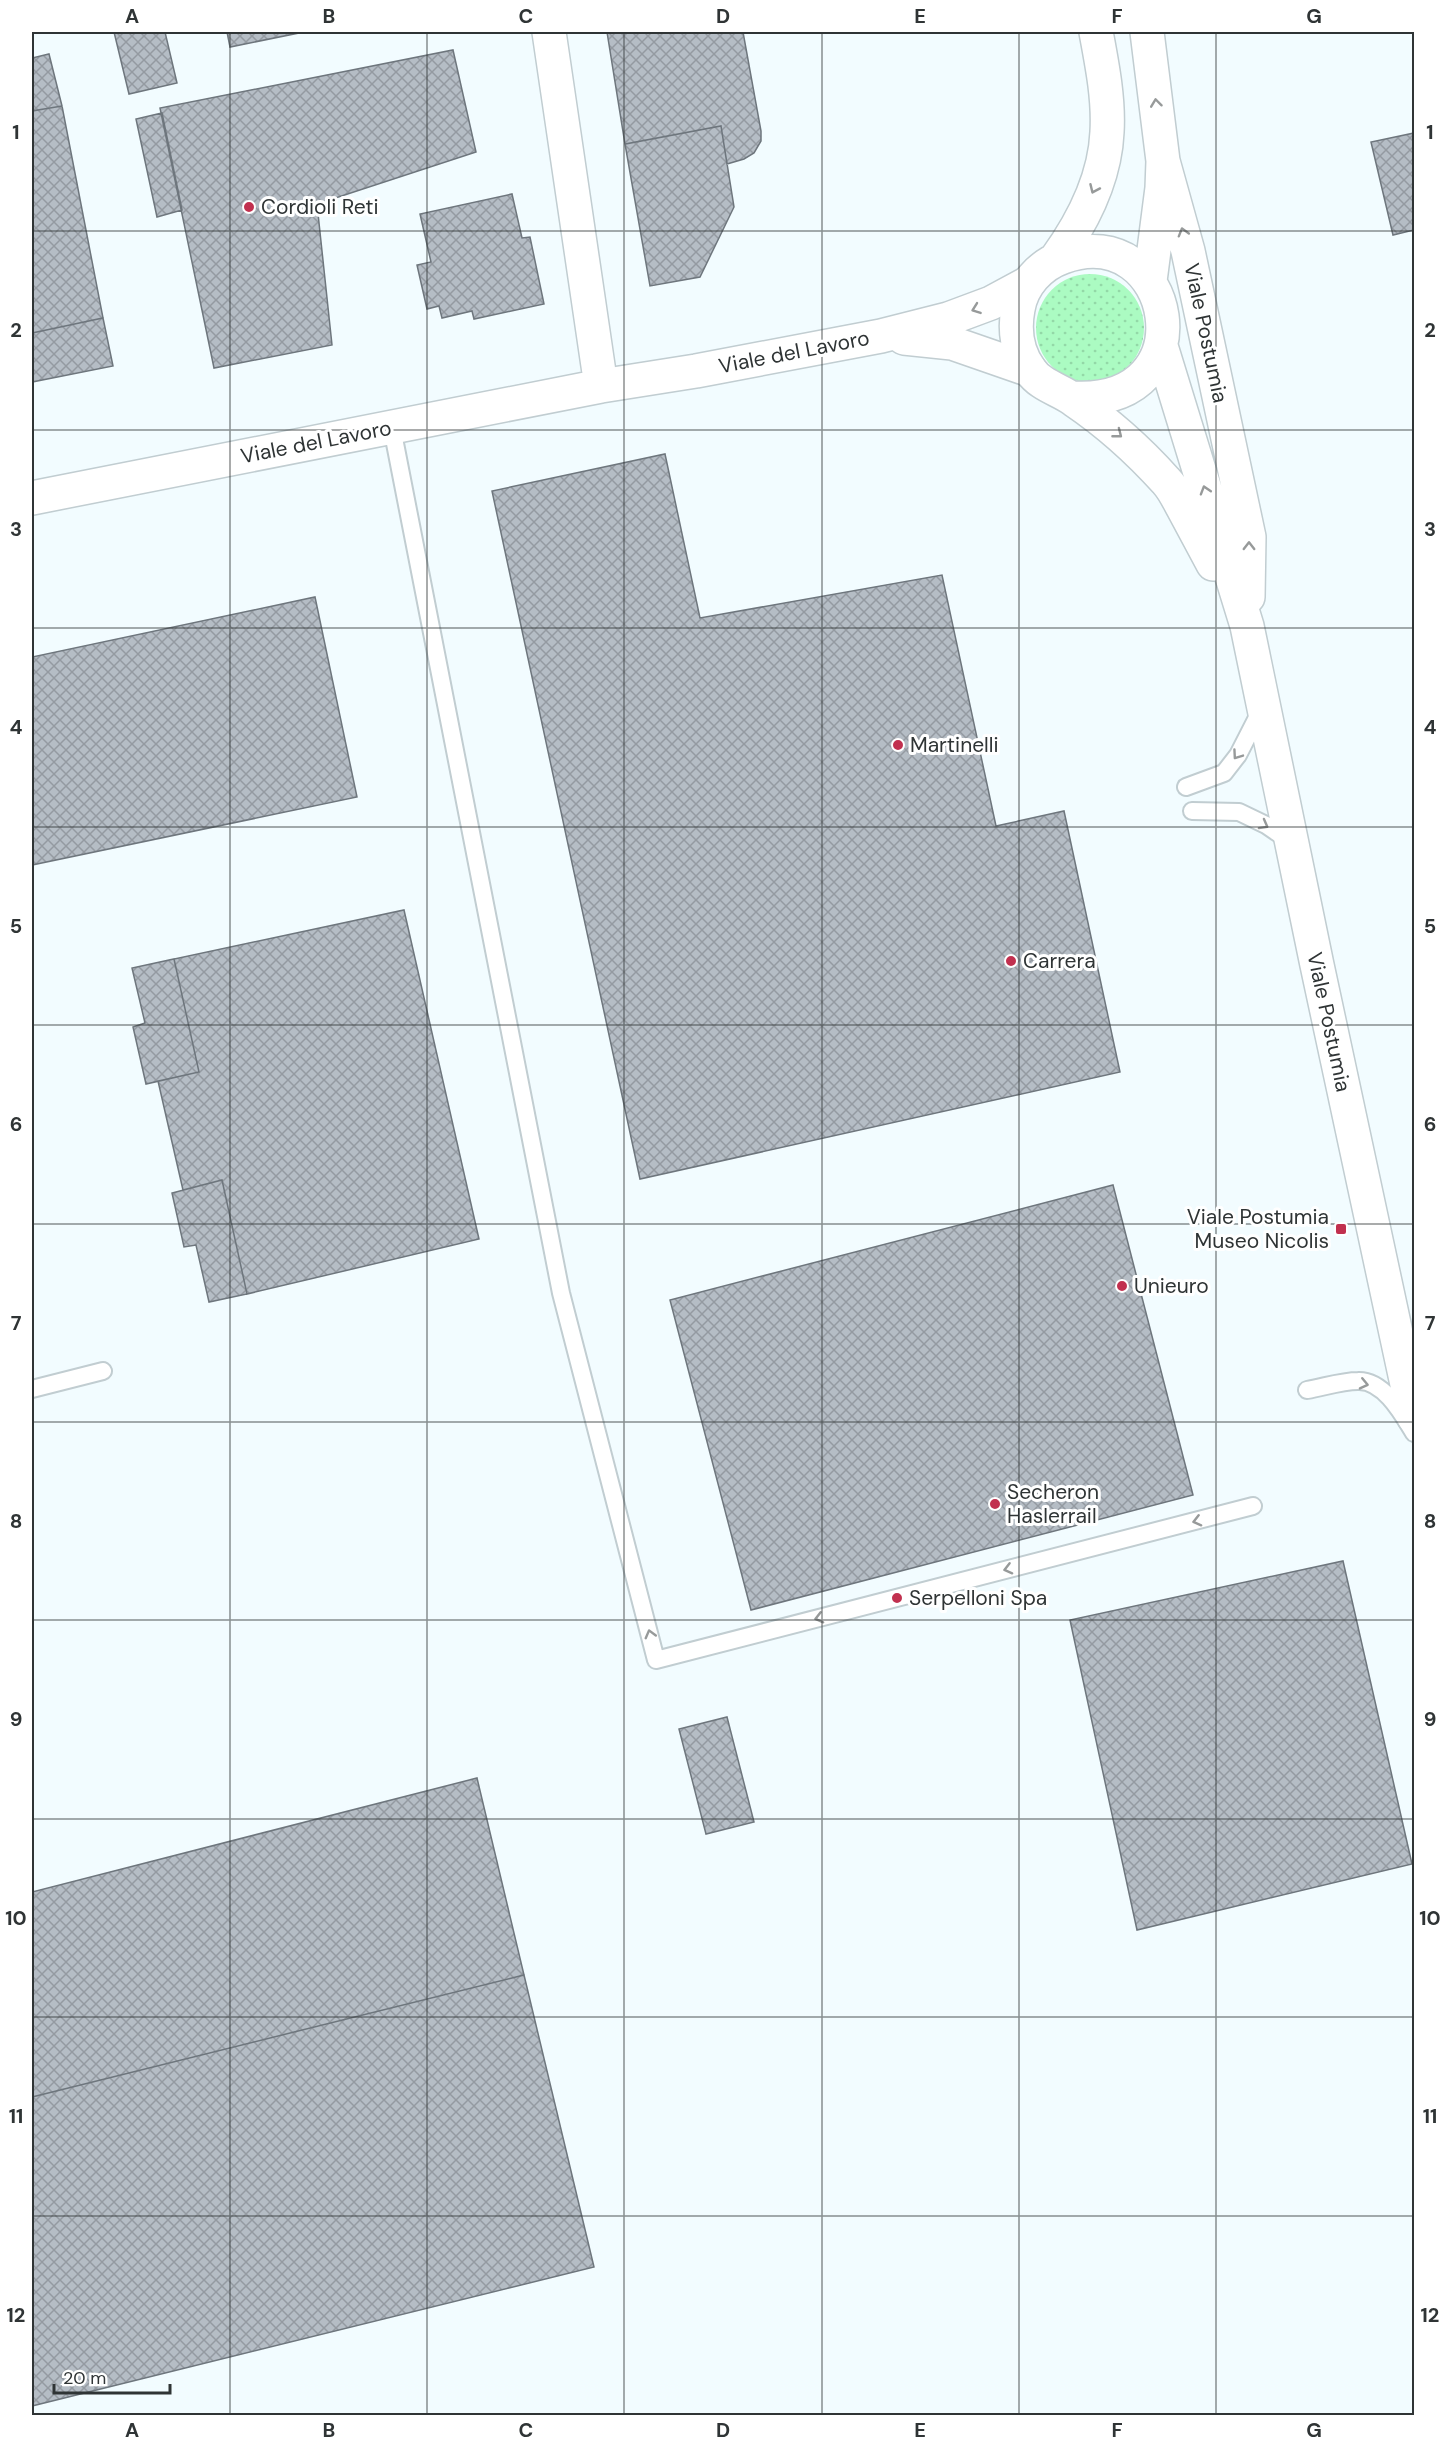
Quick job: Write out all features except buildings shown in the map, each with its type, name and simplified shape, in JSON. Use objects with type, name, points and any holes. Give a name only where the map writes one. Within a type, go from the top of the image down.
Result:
[{"type":"main road","points":[[549,32],[601,386]]},
{"type":"main road","name":"Viale Postumia","points":[[1056,259],[1067,244],[1101,173],[1108,132],[1103,71],[1096,32]]},
{"type":"main road","points":[[1147,32],[1163,161]]},
{"type":"main road","name":"Viale Postumia","points":[[1149,281],[1162,188],[1163,161]]},
{"type":"main road","name":"Viale Postumia","points":[[1163,161],[1188,251],[1249,537],[1247,626]]},
{"type":"main road","name":"Viale Postumia","points":[[1072,398],[1105,397],[1136,383],[1151,367],[1161,346],[1164,323],[1160,301],[1149,281],[1135,266],[1117,256],[1097,251],[1076,252],[1056,259],[1040,269],[1028,283],[1019,300],[1015,324],[1019,348],[1030,370],[1048,388],[1072,398],[1126,440],[1169,483],[1247,626]]},
{"type":"main road","name":"Viale del Lavoro","points":[[32,498],[601,386],[696,371],[881,336],[948,319],[991,303],[1028,283]]},
{"type":"main road","name":"Viale del Lavoro","points":[[881,336],[952,343],[1001,358],[1030,370]]},
{"type":"main road","name":"Viale Postumia","points":[[1161,346],[1247,626],[1414,1417]]},
{"type":"lane","points":[[392,428],[561,1293],[656,1660],[1253,1506]]},
{"type":"lane","points":[[1186,787],[1224,772],[1238,755],[1258,720],[1263,702]]},
{"type":"lane","points":[[1192,811],[1239,812],[1266,825],[1292,843]]},
{"type":"lane","points":[[32,1389],[103,1371]]},
{"type":"lane","points":[[1307,1390],[1360,1380],[1379,1388],[1401,1411],[1414,1433]]},
{"type":"green space","points":[[1090,274],[1111,278],[1128,290],[1140,307],[1144,328],[1140,349],[1128,366],[1111,378],[1090,382],[1069,378],[1052,366],[1040,349],[1036,328],[1040,307],[1052,290],[1069,278]]},
{"type":"place","name":"Cordioli Reti","points":[[249,207]]},
{"type":"place","name":"Martinelli","points":[[898,745]]},
{"type":"place","name":"Carrera","points":[[1011,961]]},
{"type":"place","name":"Viale Postumia Museo Nicolis","points":[[1341,1229]]},
{"type":"place","name":"Unieuro","points":[[1122,1286]]},
{"type":"place","name":"Secheron Haslerrail","points":[[995,1504]]},
{"type":"place","name":"Serpelloni Spa","points":[[897,1598]]}]
